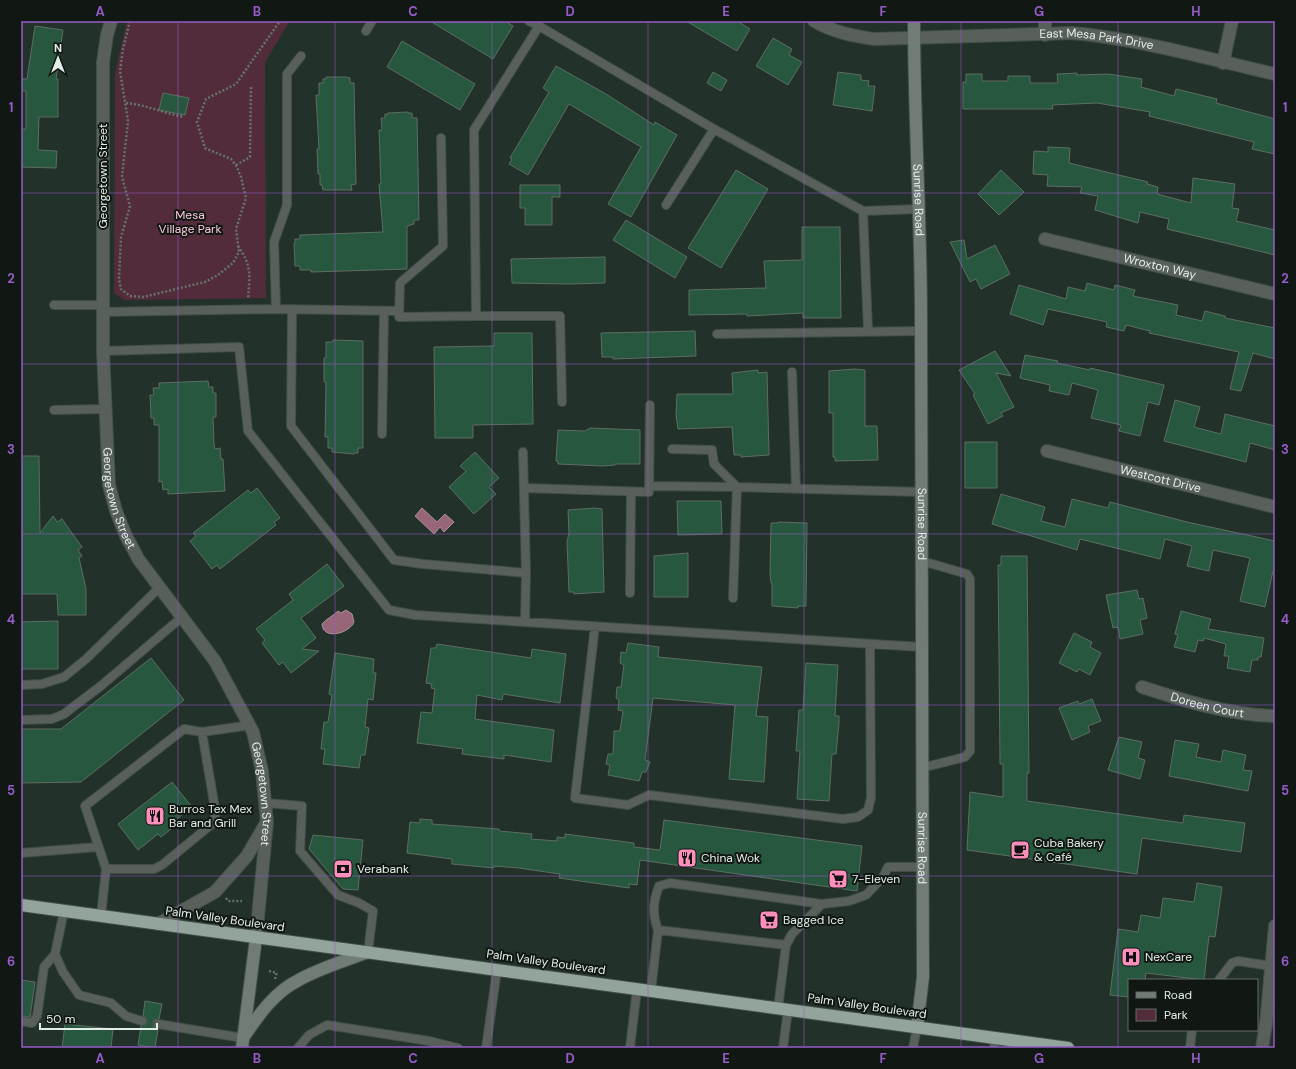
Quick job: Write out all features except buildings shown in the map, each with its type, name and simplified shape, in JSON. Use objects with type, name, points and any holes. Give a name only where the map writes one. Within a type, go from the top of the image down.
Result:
[{"type":"highway","name":"Palm Valley Boulevard","points":[[21,905],[917,1027],[995,1043],[1067,1048]]},
{"type":"main road","name":"Sunrise Road","points":[[914,21],[922,331],[923,492],[921,647],[923,977],[917,1027]]},
{"type":"main road","points":[[242,1043],[256,938]]},
{"type":"main road","points":[[242,1043],[259,1014],[274,998],[297,980],[368,952]]},
{"type":"street","name":"Georgetown Street","points":[[111,21],[107,35],[103,62],[103,351],[107,471],[116,511],[126,536],[139,560],[215,661],[250,725],[262,771],[267,822],[256,938]]},
{"type":"street","name":"East Mesa Park Drive","points":[[814,21],[831,30],[852,36],[874,39],[1072,33],[1128,40],[1275,74]]},
{"type":"street","points":[[1044,35],[1045,21]]},
{"type":"street","points":[[1223,63],[1232,21]]},
{"type":"street","name":"Wroxton Way","points":[[1044,239],[1275,294]]},
{"type":"street","name":"Westcott Drive","points":[[1046,452],[1275,507]]},
{"type":"street","name":"Doreen Court","points":[[1142,687],[1179,699],[1218,709],[1256,716],[1275,716]]},
{"type":"street","points":[[158,924],[215,892],[247,856],[267,822]]},
{"type":"street","points":[[1262,1048],[1266,1024],[1275,926]]},
{"type":"lane","points":[[366,31],[372,21]]},
{"type":"lane","points":[[529,21],[714,129],[863,211],[919,209]]},
{"type":"lane","points":[[476,316],[474,130],[539,26]]},
{"type":"lane","points":[[276,309],[274,242],[287,205],[287,74],[301,56]]},
{"type":"lane","points":[[666,205],[714,129]]},
{"type":"lane","points":[[441,138],[444,246],[400,283],[399,317],[560,316],[562,402]]},
{"type":"lane","points":[[863,211],[868,330]]},
{"type":"lane","points":[[54,305],[103,309],[399,311]]},
{"type":"lane","points":[[292,310],[291,426],[394,560],[526,573]]},
{"type":"lane","points":[[382,434],[384,311]]},
{"type":"lane","points":[[717,334],[868,330],[922,331]]},
{"type":"lane","points":[[103,351],[239,347],[248,431],[390,610],[415,614],[525,622],[921,647]]},
{"type":"lane","points":[[792,372],[796,489]]},
{"type":"lane","points":[[524,488],[649,492],[650,405]]},
{"type":"lane","points":[[54,410],[105,409]]},
{"type":"lane","points":[[672,449],[712,450],[714,464],[737,487],[733,598]]},
{"type":"lane","points":[[523,452],[526,573],[525,622]]},
{"type":"lane","points":[[649,486],[923,492]]},
{"type":"lane","points":[[630,593],[632,492]]},
{"type":"lane","points":[[922,561],[967,574],[970,579],[970,752],[965,757],[922,768]]},
{"type":"lane","points":[[21,685],[42,684],[64,677],[86,659],[160,587]]},
{"type":"lane","points":[[21,720],[52,719],[64,714],[102,685],[182,617]]},
{"type":"lane","points":[[595,626],[575,798],[628,805],[648,795],[843,819],[858,817],[868,810],[871,798],[870,644]]},
{"type":"lane","points":[[101,916],[106,870],[85,806],[184,730],[202,732],[250,725]]},
{"type":"lane","points":[[106,870],[154,869],[162,865],[215,820],[215,809],[202,732]]},
{"type":"lane","points":[[266,804],[302,806],[300,851],[338,895],[359,903],[373,911],[368,952]]},
{"type":"lane","points":[[21,852],[98,848]]},
{"type":"lane","points":[[651,991],[658,930],[653,909],[659,886],[670,883],[822,904],[849,901],[866,895],[883,877],[888,867],[922,867]]},
{"type":"lane","points":[[784,1048],[783,1009],[786,945],[792,934],[822,904]]},
{"type":"lane","points":[[21,1021],[32,1023],[37,1016],[44,967],[55,954],[64,911]]},
{"type":"lane","points":[[658,930],[786,945]]},
{"type":"lane","points":[[55,954],[63,972],[79,995],[111,1002],[126,1016],[142,1021]]},
{"type":"lane","points":[[1220,979],[1232,964],[1238,961],[1271,966]]},
{"type":"lane","points":[[486,1048],[497,970]]},
{"type":"lane","points":[[630,1048],[637,989]]},
{"type":"lane","points":[[158,1024],[242,1043]]},
{"type":"lane","points":[[299,1047],[309,1035],[327,1024],[429,1041],[458,1048]]},
{"type":"lane","points":[[913,1048],[917,1027]]},
{"type":"lane","points":[[1190,1048],[1192,1031]]},
{"type":"path","points":[[130,21],[123,49],[120,72],[126,103],[127,129],[122,177],[130,206],[121,237],[119,279],[121,289],[130,296],[143,297],[205,282],[218,275],[233,263],[239,252],[236,229],[246,198],[241,177],[236,165],[231,159],[205,148],[197,122],[206,99],[236,84],[280,21]]},
{"type":"path","points":[[236,165],[250,157],[251,87]]},
{"type":"path","points":[[126,103],[146,105],[158,112],[184,117]]},
{"type":"path","points":[[238,246],[247,258],[250,271],[247,310]]},
{"type":"path","points":[[223,894],[228,901],[242,901]]},
{"type":"path","points":[[269,972],[276,972]]},
{"type":"green space","name":"Mesa Village Park","points":[[127,21],[290,21],[265,62],[266,298],[124,300],[114,293],[115,73]]},
{"type":"shaded area","points":[[422,508],[437,522],[445,514],[454,522],[444,532],[440,527],[434,534],[415,516]]},
{"type":"shaded area","points":[[346,610],[352,614],[354,622],[352,626],[337,634],[332,634],[323,629],[322,624],[325,621],[338,611],[341,613]]},
{"type":"place","name":"Burros Tex Mex Bar and Grill","points":[[155,816]]},
{"type":"place","name":"Cuba Bakery & Café","points":[[1020,850]]},
{"type":"place","name":"China Wok","points":[[687,858]]},
{"type":"place","name":"Verabank","points":[[343,869]]},
{"type":"place","name":"7-Eleven","points":[[838,879]]},
{"type":"place","name":"Bagged Ice","points":[[769,920]]},
{"type":"place","name":"NexCare","points":[[1131,957]]}]
